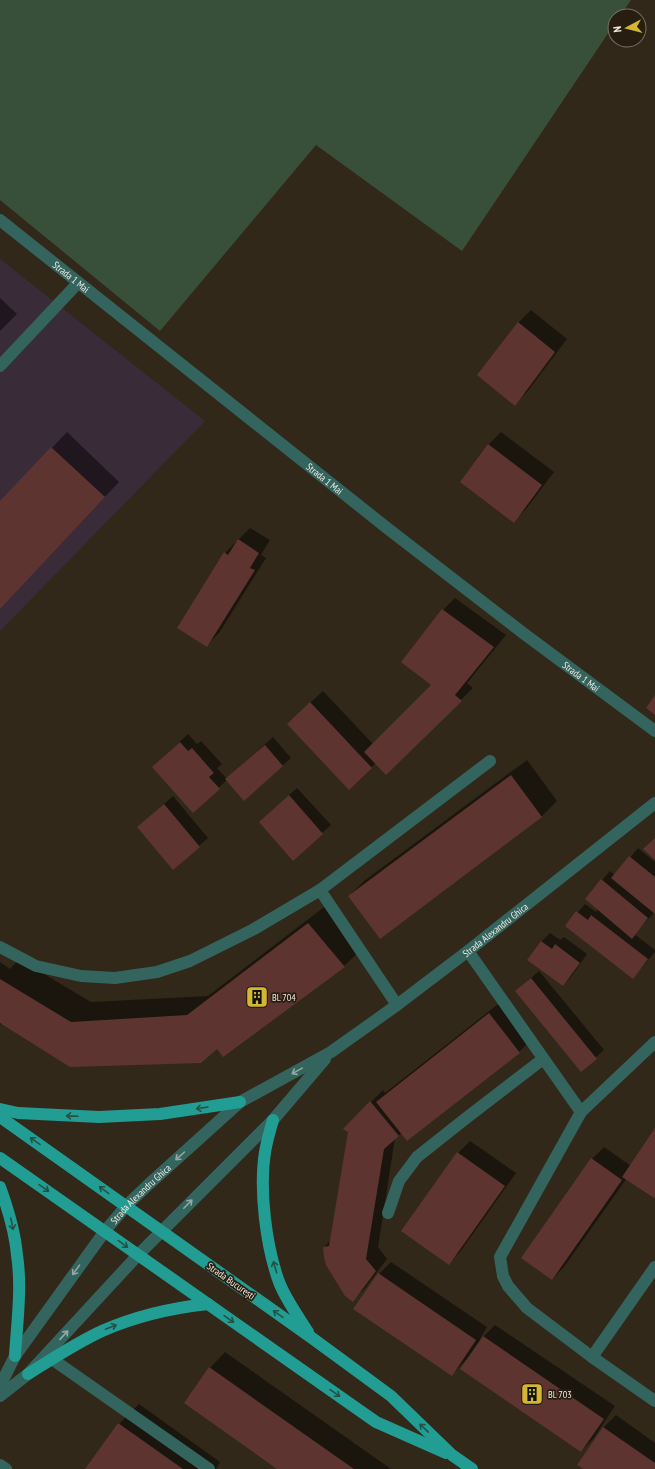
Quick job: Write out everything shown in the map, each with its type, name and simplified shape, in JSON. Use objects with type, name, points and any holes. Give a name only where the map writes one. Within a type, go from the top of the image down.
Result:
[{"type":"main road","points":[[0,1109],[25,1114],[112,1117],[160,1114],[240,1102]]},
{"type":"main road","name":"Strada București","points":[[0,1117],[312,1338],[391,1396],[452,1455],[472,1469]]},
{"type":"main road","points":[[273,1120],[265,1153],[263,1177],[264,1214],[271,1252],[282,1288],[290,1305],[312,1338]]},
{"type":"main road","name":"Strada București","points":[[0,1158],[376,1422],[452,1455]]},
{"type":"main road","points":[[0,1187],[11,1221],[18,1255],[19,1298],[15,1356]]},
{"type":"main road","points":[[28,1374],[101,1331],[128,1320],[172,1308],[208,1304]]},
{"type":"street","name":"Strada 1 Mai","points":[[0,220],[387,528],[523,633],[655,731]]},
{"type":"street","points":[[0,366],[78,283]]},
{"type":"street","points":[[0,947],[36,966],[81,976],[115,978],[157,972],[190,961],[254,929],[320,890],[490,761]]},
{"type":"street","name":"Strada Alexandru Ghica","points":[[0,1386],[15,1356],[105,1231],[126,1206],[240,1102],[331,1052],[397,1005],[468,951],[655,803]]},
{"type":"street","points":[[320,890],[397,1005]]},
{"type":"street","points":[[468,951],[581,1112]]},
{"type":"street","points":[[655,1042],[581,1112],[500,1257],[503,1276],[508,1286],[527,1308],[592,1357],[655,1401]]},
{"type":"street","name":"Strada Alexandru Ghica","points":[[0,1396],[28,1374],[138,1255],[273,1120],[331,1052]]},
{"type":"street","points":[[388,1213],[399,1181],[417,1157],[544,1059]]},
{"type":"street","points":[[592,1357],[655,1267]]},
{"type":"street","points":[[52,1359],[209,1469]]},
{"type":"street","points":[[0,1465],[6,1469]]},
{"type":"shaded area","points":[[0,259],[205,421],[0,631]]},
{"type":"green space","points":[[0,0],[631,0],[626,8],[607,8],[607,35],[462,251],[316,145],[160,331],[0,200]]},
{"type":"building","points":[[518,322],[555,352],[515,406],[477,375]]},
{"type":"building","points":[[488,444],[542,485],[514,523],[460,482]]},
{"type":"building","points":[[51,447],[105,497],[0,609],[0,501]]},
{"type":"building","points":[[238,539],[259,553],[250,568],[255,570],[207,647],[177,628],[224,552],[228,555]]},
{"type":"building","points":[[442,609],[494,647],[455,695],[462,701],[386,775],[364,752],[431,685],[401,662]]},
{"type":"building","points":[[655,695],[655,715],[646,708]]},
{"type":"building","points":[[310,702],[372,768],[349,790],[287,724]]},
{"type":"building","points":[[180,742],[188,751],[192,748],[214,773],[209,777],[220,789],[193,813],[152,767]]},
{"type":"building","points":[[265,745],[283,766],[244,801],[225,779]]},
{"type":"building","points":[[511,775],[542,817],[380,939],[348,896]]},
{"type":"building","points":[[289,795],[323,834],[293,861],[259,822]]},
{"type":"building","points":[[164,804],[200,847],[173,870],[137,827]]},
{"type":"building","points":[[655,838],[655,860],[643,849]]},
{"type":"building","points":[[629,856],[655,877],[655,914],[611,878]]},
{"type":"building","points":[[601,879],[648,918],[632,939],[585,899]]},
{"type":"building","points":[[576,911],[588,920],[591,915],[648,959],[633,979],[565,926]]},
{"type":"building","name":"Bl. 704","points":[[308,923],[345,967],[223,1057],[217,1049],[201,1063],[70,1067],[0,1023],[0,979],[71,1022],[187,1015]]},
{"type":"building","points":[[541,941],[552,949],[555,944],[580,963],[563,986],[527,960]]},
{"type":"building","points":[[531,978],[597,1059],[581,1072],[515,991]]},
{"type":"building","points":[[489,1013],[520,1053],[407,1141],[376,1102]]},
{"type":"building","points":[[370,1101],[399,1136],[384,1149],[366,1259],[376,1271],[353,1302],[345,1296],[326,1265],[323,1247],[329,1246],[348,1132],[343,1129]]},
{"type":"building","points":[[655,1128],[655,1197],[654,1198],[622,1177]]},
{"type":"building","points":[[457,1152],[505,1186],[449,1265],[401,1231]]},
{"type":"building","points":[[591,1158],[622,1180],[552,1280],[521,1258]]},
{"type":"building","points":[[378,1273],[476,1340],[452,1376],[353,1309]]},
{"type":"building","name":"Bl. 703","points":[[483,1336],[604,1419],[581,1452],[460,1369]]},
{"type":"building","points":[[209,1367],[354,1469],[277,1469],[184,1403]]},
{"type":"building","points":[[118,1423],[183,1469],[85,1469]]},
{"type":"building","points":[[603,1427],[655,1463],[655,1469],[584,1469],[577,1465]]},
{"type":"place","name":"Bl. 704","points":[[257,997]]},
{"type":"place","name":"Bl. 703","points":[[532,1394]]}]
